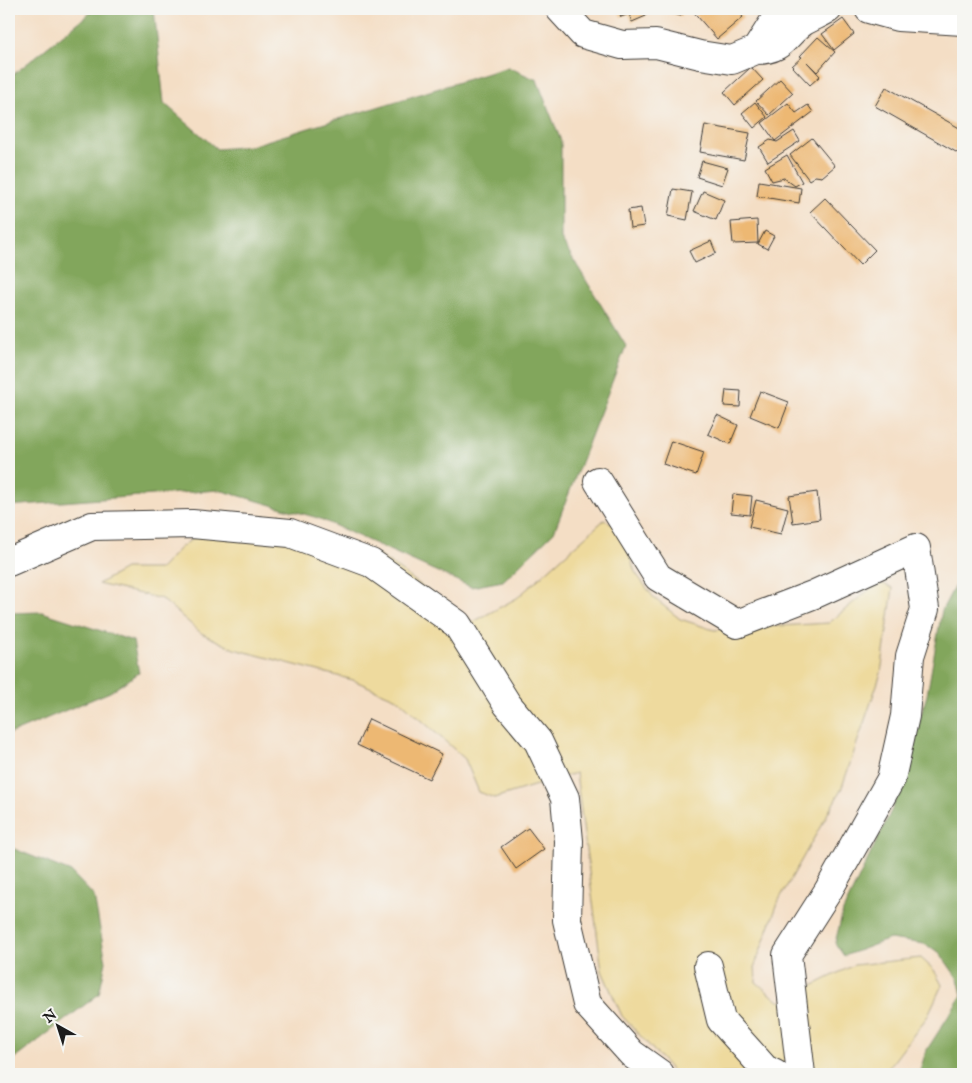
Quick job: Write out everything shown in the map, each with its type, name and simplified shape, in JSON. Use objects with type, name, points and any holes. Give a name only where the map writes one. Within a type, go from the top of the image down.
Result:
[{"type":"street","points":[[560,9],[584,34],[622,44],[656,44],[732,60],[756,50],[766,50],[780,44],[803,22],[828,9]]},
{"type":"street","points":[[756,50],[782,9]]},
{"type":"street","points":[[870,9],[898,17],[925,17],[963,21]]},
{"type":"street","points":[[598,481],[658,577],[737,624],[815,594],[916,548],[925,609],[910,656],[905,716],[891,779],[828,891],[787,955],[801,1074]]},
{"type":"street","points":[[9,562],[92,526],[192,524],[290,533],[371,563],[457,624],[507,704],[538,742],[565,798],[569,841],[567,920],[586,1004],[632,1054],[660,1074]]},
{"type":"street","points":[[708,966],[721,1020],[765,1069],[774,1074]]},
{"type":"green space","points":[[95,9],[154,9],[164,103],[217,149],[250,146],[508,67],[537,80],[561,141],[561,239],[626,346],[554,532],[503,581],[471,587],[318,518],[219,490],[9,506],[9,78]]},
{"type":"green space","points":[[963,570],[963,1074],[919,1074],[926,1051],[962,995],[958,979],[939,952],[924,944],[890,939],[844,956],[835,943],[843,911],[893,807],[927,695],[942,610]]},
{"type":"green space","points":[[42,612],[133,641],[139,673],[110,692],[9,734],[9,613]]},
{"type":"green space","points":[[12,848],[71,872],[94,896],[106,962],[99,994],[9,1063],[9,849]]},
{"type":"sand","points":[[222,518],[380,556],[473,622],[517,598],[604,520],[619,526],[635,572],[654,598],[680,619],[714,630],[829,623],[878,582],[893,588],[881,673],[841,790],[779,900],[755,965],[756,982],[780,1002],[854,965],[921,958],[934,970],[942,985],[927,1017],[884,1074],[673,1074],[669,1067],[622,1016],[602,971],[576,773],[494,798],[479,792],[465,759],[399,700],[353,680],[234,649],[201,633],[162,599],[98,584],[125,569],[160,569],[181,547]]},
{"type":"building","points":[[618,9],[643,9],[646,16],[632,22],[629,14],[621,17]]},
{"type":"building","points":[[666,9],[686,9],[681,16],[665,12]]},
{"type":"building","points":[[691,9],[736,9],[743,17],[717,39]]},
{"type":"building","points":[[843,19],[854,34],[834,50],[822,34]]},
{"type":"building","points":[[818,37],[835,52],[817,72],[807,62],[820,76],[810,85],[792,66]]},
{"type":"building","points":[[751,67],[763,80],[735,105],[724,92]]},
{"type":"building","points":[[780,79],[793,93],[769,115],[756,101]]},
{"type":"building","points":[[886,87],[963,130],[963,156],[875,106]]},
{"type":"building","points":[[755,102],[767,117],[754,128],[742,113]]},
{"type":"building","points":[[788,103],[796,113],[808,105],[813,112],[775,141],[762,123]]},
{"type":"building","points":[[705,125],[750,133],[744,160],[700,152]]},
{"type":"building","points":[[794,131],[800,141],[768,162],[759,147],[770,140],[777,142]]},
{"type":"building","points":[[812,138],[835,166],[822,177],[815,176],[809,180],[790,155]]},
{"type":"building","points":[[787,155],[802,182],[795,186],[784,178],[772,181],[765,168]]},
{"type":"building","points":[[702,161],[728,168],[722,185],[697,177]]},
{"type":"building","points":[[759,181],[801,188],[799,203],[757,196]]},
{"type":"building","points":[[673,189],[692,192],[687,220],[668,216]]},
{"type":"building","points":[[703,191],[724,200],[716,220],[694,211]]},
{"type":"building","points":[[825,198],[875,250],[860,265],[810,212]]},
{"type":"building","points":[[641,208],[644,226],[630,228],[628,210]]},
{"type":"building","points":[[757,220],[758,243],[733,244],[731,222]]},
{"type":"building","points":[[765,231],[774,236],[767,249],[758,244]]},
{"type":"building","points":[[711,241],[716,253],[695,263],[689,251]]},
{"type":"building","points":[[726,390],[741,391],[740,407],[724,406]]},
{"type":"building","points":[[760,391],[789,402],[779,428],[750,416]]},
{"type":"building","points":[[717,415],[738,425],[730,444],[708,434]]},
{"type":"building","points":[[671,441],[704,452],[696,475],[663,464]]},
{"type":"building","points":[[817,492],[820,519],[793,523],[789,496]]},
{"type":"building","points":[[733,494],[752,496],[750,515],[731,513]]},
{"type":"building","points":[[756,500],[788,508],[781,534],[749,527]]},
{"type":"building","points":[[369,719],[442,754],[429,779],[357,745]]},
{"type":"building","points":[[528,828],[544,849],[516,869],[501,847]]}]
